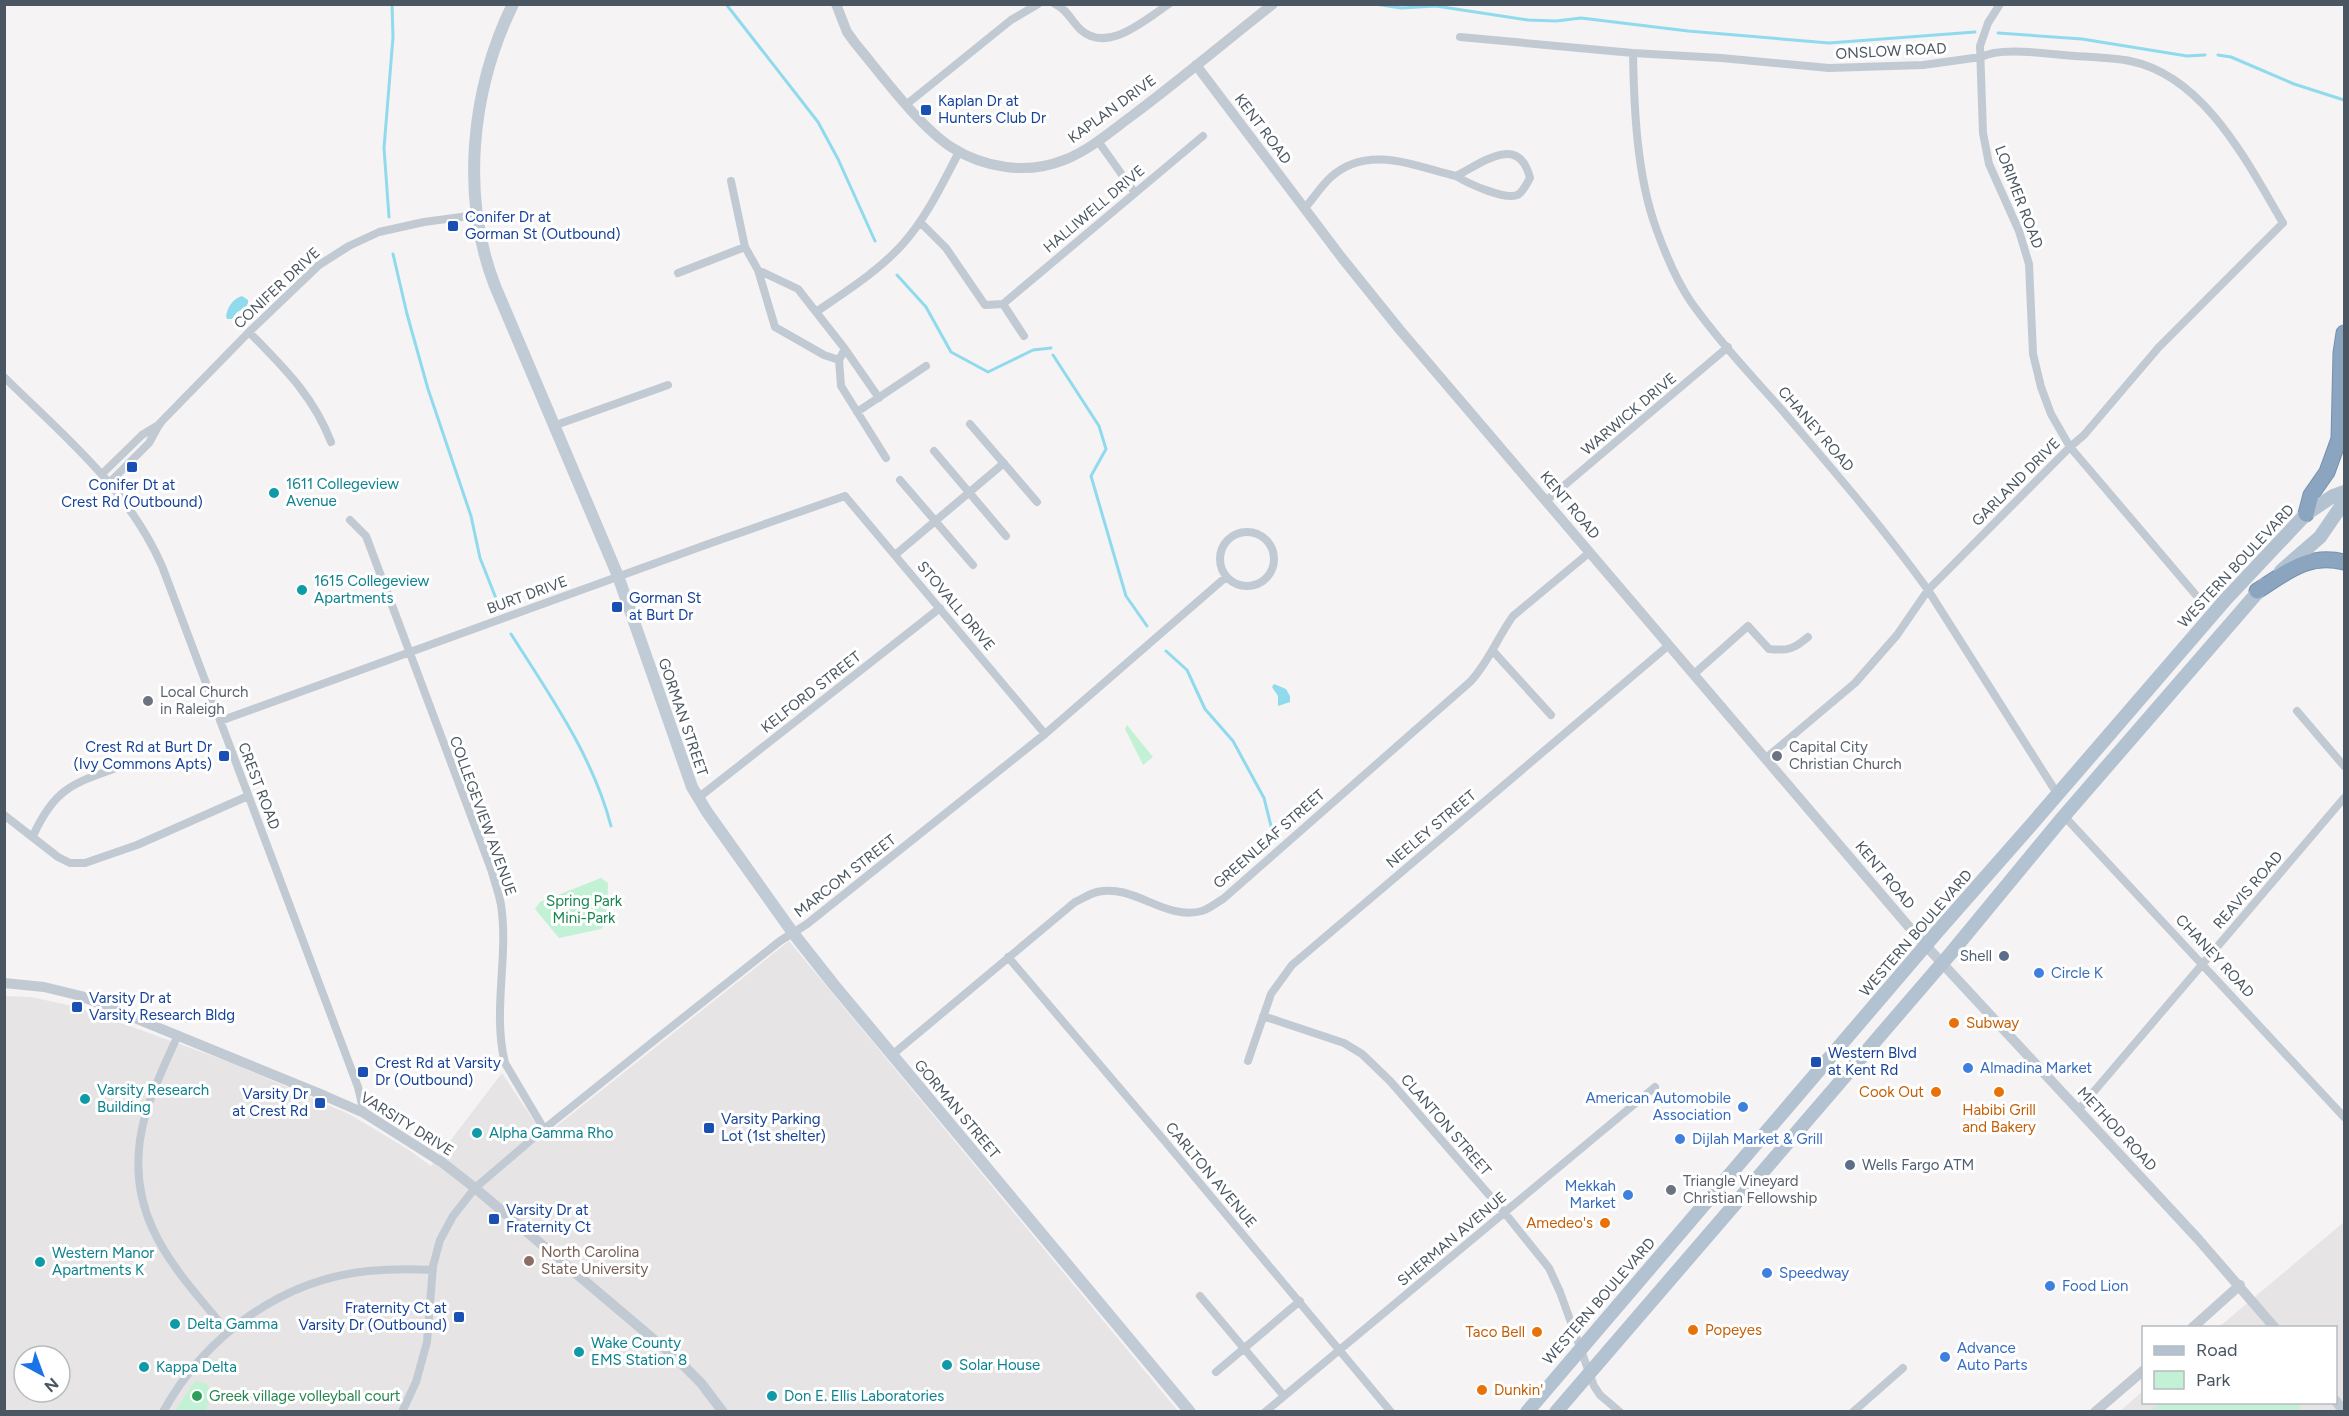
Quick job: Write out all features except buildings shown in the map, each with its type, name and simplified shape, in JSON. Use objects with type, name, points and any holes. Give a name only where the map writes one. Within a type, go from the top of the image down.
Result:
[{"type":"highway","points":[[2306,514],[2311,495],[2327,472],[2339,439],[2341,353],[2344,333]]},
{"type":"highway","points":[[2257,591],[2294,567],[2314,560],[2329,559],[2344,562]]},
{"type":"main road","name":"GORMAN STREET","points":[[513,4],[494,47],[484,93],[474,170],[476,215],[490,273],[618,576],[679,756],[698,798],[793,933],[1190,1412]]},
{"type":"main road","name":"WESTERN BOULEVARD","points":[[1556,1412],[1935,954],[2058,795],[2226,598],[2306,514],[2333,496],[2344,492]]},
{"type":"main road","name":"WESTERN BOULEVARD","points":[[1527,1412],[1581,1348],[1935,954],[2064,816],[2257,591],[2320,537],[2344,502]]},
{"type":"street","name":"KAPLAN DRIVE","points":[[836,4],[844,26],[855,43],[938,137],[960,152],[1000,166],[1034,167],[1063,160],[1098,141],[1273,4]]},
{"type":"street","points":[[907,104],[1011,20],[1038,4]]},
{"type":"street","points":[[1055,4],[1065,11],[1081,30],[1095,38],[1104,39],[1132,28],[1169,4]]},
{"type":"street","name":"LORIMER ROAD","points":[[2000,4],[1988,22],[1980,45],[1983,133],[1985,148],[1997,184],[2019,231],[2029,264],[2033,354],[2041,387],[2051,414],[2070,447],[2201,601]]},
{"type":"street","name":"ONSLOW ROAD","points":[[1460,37],[1829,68],[1923,65],[1980,57],[1989,53],[2049,54],[2132,62],[2161,72],[2186,89],[2225,129],[2283,223]]},
{"type":"street","name":"CHANEY ROAD","points":[[1633,53],[1638,153],[1655,226],[1672,267],[1690,301],[1865,507],[1928,590],[2058,795]]},
{"type":"street","name":"KENT ROAD","points":[[1196,65],[1304,209],[1400,330],[1935,954]]},
{"type":"street","name":"HALLIWELL DRIVE","points":[[1003,304],[1203,136]]},
{"type":"street","points":[[1098,141],[1134,193]]},
{"type":"street","points":[[816,312],[878,267],[900,247],[920,222],[960,152]]},
{"type":"street","points":[[1304,209],[1330,178],[1349,164],[1371,158],[1456,176],[1477,186],[1514,196],[1520,193],[1530,178],[1527,166],[1521,157],[1510,153],[1498,155],[1456,176]]},
{"type":"street","points":[[731,181],[745,247],[758,270],[775,327],[824,355],[839,360]]},
{"type":"street","name":"CONIFER DRIVE","points":[[102,474],[142,435],[160,423],[307,275],[349,246],[390,229],[476,215]]},
{"type":"street","points":[[920,222],[946,248],[985,305],[1003,304],[1024,336]]},
{"type":"street","name":"GARLAND DRIVE","points":[[1766,758],[1855,683],[1898,635],[1928,590],[2084,435],[2158,347],[2283,223]]},
{"type":"street","points":[[678,273],[745,247]]},
{"type":"street","points":[[758,270],[798,289],[845,349],[879,398]]},
{"type":"street","points":[[249,332],[308,397],[322,420],[330,442]]},
{"type":"street","name":"WARWICK DRIVE","points":[[1547,500],[1728,347]]},
{"type":"street","points":[[845,349],[839,360],[841,386],[886,458]]},
{"type":"street","points":[[857,412],[927,366]]},
{"type":"street","name":"CREST ROAD","points":[[4,377],[110,482],[136,516],[149,538],[162,566],[358,1087],[364,1113]]},
{"type":"street","points":[[556,425],[668,385]]},
{"type":"street","name":"CONIFER DRIVE","points":[[110,482],[149,443],[160,423]]},
{"type":"street","points":[[970,424],[1038,502]]},
{"type":"street","points":[[934,451],[1006,536]]},
{"type":"street","points":[[895,555],[1004,463]]},
{"type":"street","points":[[900,480],[973,565]]},
{"type":"street","name":"BURT DRIVE","points":[[220,721],[845,496]]},
{"type":"street","name":"STOVALL DRIVE","points":[[845,496],[1045,734]]},
{"type":"street","name":"COLLEGEVIEW AVENUE","points":[[350,520],[366,536],[491,869],[501,905],[499,1026],[505,1063],[544,1129]]},
{"type":"street","points":[[1254,533],[1263,537],[1270,544],[1274,553],[1274,563],[1264,581],[1242,587],[1226,578],[1219,560],[1227,540],[1235,535],[1254,533]]},
{"type":"street","name":"GREENLEAF STREET","points":[[892,1055],[1075,902],[1096,892],[1119,891],[1165,909],[1187,914],[1205,910],[1222,899],[1470,682],[1483,668],[1513,616],[1590,552]]},
{"type":"street","name":"MARCOM STREET","points":[[402,1412],[416,1382],[427,1342],[433,1270],[440,1240],[453,1216],[476,1188],[544,1129],[807,924],[1045,734],[1226,578]]},
{"type":"street","name":"KELFORD STREET","points":[[698,798],[940,608]]},
{"type":"street","points":[[1694,674],[1748,626],[1769,648],[1783,650],[1796,647],[1808,637]]},
{"type":"street","name":"NEELEY STREET","points":[[1248,1060],[1275,987],[1298,960],[1669,645]]},
{"type":"street","points":[[1493,651],[1551,715]]},
{"type":"street","points":[[2297,711],[2344,766]]},
{"type":"street","points":[[33,836],[49,806],[67,788],[122,766]]},
{"type":"street","points":[[4,815],[52,853],[64,860],[85,863],[137,845],[248,796]]},
{"type":"street","name":"REAVIS ROAD","points":[[2079,1109],[2344,798]]},
{"type":"street","name":"CHANEY ROAD","points":[[2064,816],[2203,962],[2344,1117]]},
{"type":"street","name":"METHOD ROAD","points":[[1935,954],[2240,1285],[2273,1326]]},
{"type":"street","name":"CARLTON AVENUE","points":[[1008,957],[1300,1300],[1391,1412]]},
{"type":"street","name":"VARSITY DRIVE","points":[[4,983],[44,987],[81,996],[364,1113],[443,1163],[476,1188],[677,1359],[701,1383],[723,1412]]},
{"type":"street","name":"CLANTON STREET","points":[[1263,1016],[1335,1039],[1362,1054],[1390,1081],[1504,1212],[1549,1268],[1598,1392],[1620,1412]]},
{"type":"street","points":[[178,1035],[151,1096],[142,1128],[139,1168],[143,1198],[151,1228],[170,1263],[228,1332]]},
{"type":"street","name":"SHERMAN AVENUE","points":[[1265,1412],[1655,1087]]},
{"type":"street","points":[[163,1412],[194,1366],[228,1332],[274,1301],[312,1284],[369,1271],[433,1270]]},
{"type":"street","points":[[2194,1326],[2240,1285]]},
{"type":"street","points":[[1200,1296],[1284,1396]]},
{"type":"street","points":[[1216,1372],[1300,1300]]},
{"type":"street","points":[[1853,1412],[1903,1368]]},
{"type":"street","points":[[2095,1412],[2142,1372]]},
{"type":"shaded area","name":"North Carolina State University","points":[[789,941],[1178,1411],[5,1411],[4,996],[31,997],[77,1007],[232,1063],[351,1115],[431,1166],[502,1073],[544,1136]]},
{"type":"shaded area","points":[[2344,1222],[2344,1411],[2119,1412],[2142,1392],[2142,1404],[2337,1404],[2337,1326],[2220,1326]]},
{"type":"green space","points":[[1127,725],[1153,757],[1143,765],[1125,729]]},
{"type":"green space","name":"Spring Park Mini-Park","points":[[601,878],[608,883],[607,923],[601,929],[559,938],[535,909],[540,902]]},
{"type":"green space","name":"Greek village volleyball court","points":[[195,1381],[207,1384],[211,1392],[206,1410],[175,1411]]},
{"type":"green space","points":[[2160,1404],[2299,1404],[2301,1407],[2296,1412],[2150,1411]]},
{"type":"water","points":[[242,296],[248,300],[248,307],[237,312],[232,319],[227,319],[230,306]]},
{"type":"water","points":[[1274,684],[1286,689],[1290,702],[1278,706],[1278,696],[1272,687]]},
{"type":"waterway","points":[[389,217],[384,148],[393,37],[392,4]]},
{"type":"waterway","points":[[726,4],[818,122],[838,159],[875,241]]},
{"type":"waterway","points":[[1375,4],[1401,8],[1436,6],[1528,20],[1556,21],[1581,18],[1688,31],[1829,43],[1975,32]]},
{"type":"waterway","points":[[1998,33],[2082,39],[2187,56],[2205,55]]},
{"type":"waterway","points":[[2218,55],[2231,57],[2294,84],[2344,100]]},
{"type":"waterway","points":[[393,254],[428,389],[471,516],[480,558],[501,611]]},
{"type":"waterway","points":[[897,275],[926,307],[951,352],[988,372],[1033,350],[1051,348]]},
{"type":"waterway","points":[[1053,355],[1099,426],[1106,449],[1091,476],[1126,596],[1147,626]]},
{"type":"waterway","points":[[511,634],[569,726],[593,775],[611,826]]},
{"type":"waterway","points":[[1166,651],[1187,670],[1205,709],[1233,741],[1264,798],[1271,826],[1270,838],[1266,846],[1241,870]]},
{"type":"place","name":"Kaplan Dr at Hunters Club Dr","points":[[926,110]]},
{"type":"place","name":"Conifer Dr at Gorman St (Outbound)","points":[[453,226]]},
{"type":"place","name":"Conifer Dt at Crest Rd (Outbound)","points":[[132,467]]},
{"type":"place","name":"1611 Collegeview Avenue","points":[[274,493]]},
{"type":"place","name":"1615 Collegeview Apartments","points":[[302,590]]},
{"type":"place","name":"Gorman St at Burt Dr","points":[[617,607]]},
{"type":"place","name":"Local Church in Raleigh","points":[[148,701]]},
{"type":"place","name":"Crest Rd at Burt Dr (Ivy Commons Apts)","points":[[224,756]]},
{"type":"place","name":"Capital City Christian Church","points":[[1777,756]]},
{"type":"place","name":"Shell","points":[[2004,956]]},
{"type":"place","name":"Circle K","points":[[2039,973]]},
{"type":"place","name":"Varsity Dr at Varsity Research Bldg","points":[[77,1007]]},
{"type":"place","name":"Subway","points":[[1954,1023]]},
{"type":"place","name":"Western Blvd at Kent Rd","points":[[1816,1062]]},
{"type":"place","name":"Almadina Market","points":[[1968,1068]]},
{"type":"place","name":"Crest Rd at Varsity Dr (Outbound)","points":[[363,1072]]},
{"type":"place","name":"Cook Out","points":[[1936,1092]]},
{"type":"place","name":"Habibi Grill and Bakery","points":[[1999,1092]]},
{"type":"place","name":"Varsity Research Building","points":[[85,1099]]},
{"type":"place","name":"Varsity Dr at Crest Rd","points":[[320,1103]]},
{"type":"place","name":"American Automobile Association","points":[[1743,1107]]},
{"type":"place","name":"Varsity Parking Lot (1st shelter)","points":[[709,1128]]},
{"type":"place","name":"Alpha Gamma Rho","points":[[477,1133]]},
{"type":"place","name":"Dijlah Market & Grill","points":[[1680,1139]]},
{"type":"place","name":"Wells Fargo ATM","points":[[1850,1165]]},
{"type":"place","name":"Triangle Vineyard Christian Fellowship","points":[[1671,1190]]},
{"type":"place","name":"Mekkah Market","points":[[1628,1195]]},
{"type":"place","name":"Varsity Dr at Fraternity Ct","points":[[494,1219]]},
{"type":"place","name":"Amedeo's","points":[[1605,1223]]},
{"type":"place","name":"North Carolina State University","points":[[529,1261]]},
{"type":"place","name":"Western Manor Apartments K","points":[[40,1262]]},
{"type":"place","name":"Speedway","points":[[1767,1273]]},
{"type":"place","name":"Food Lion","points":[[2050,1286]]},
{"type":"place","name":"Fraternity Ct at Varsity Dr (Outbound)","points":[[459,1317]]},
{"type":"place","name":"Delta Gamma","points":[[175,1324]]},
{"type":"place","name":"Popeyes","points":[[1693,1330]]},
{"type":"place","name":"Taco Bell","points":[[1537,1332]]},
{"type":"place","name":"Wake County EMS Station 8","points":[[579,1352]]},
{"type":"place","name":"Advance Auto Parts","points":[[1945,1357]]},
{"type":"place","name":"Solar House","points":[[947,1365]]},
{"type":"place","name":"Kappa Delta","points":[[144,1367]]},
{"type":"place","name":"Dunkin'","points":[[1482,1390]]},
{"type":"place","name":"Greek village volleyball court","points":[[197,1396]]},
{"type":"place","name":"Don E. Ellis Laboratories","points":[[772,1396]]}]
